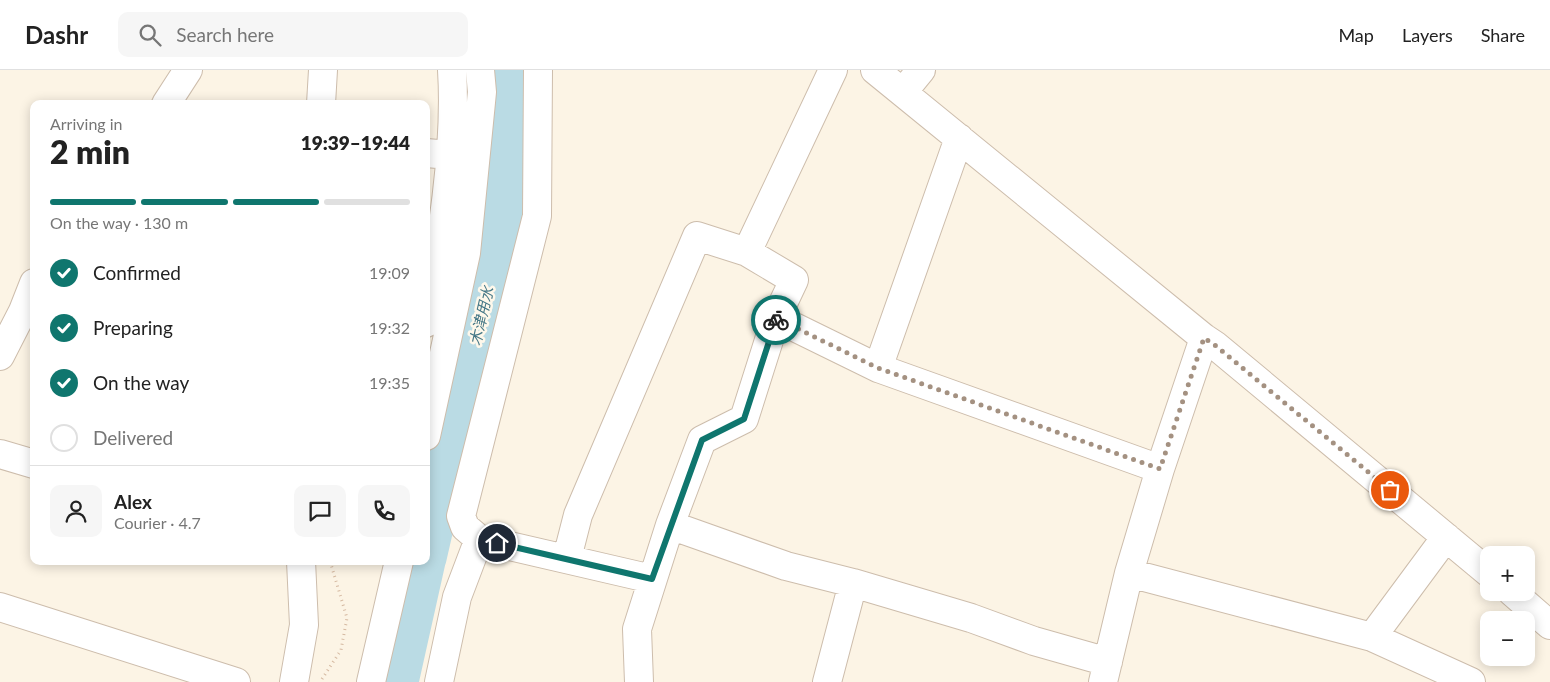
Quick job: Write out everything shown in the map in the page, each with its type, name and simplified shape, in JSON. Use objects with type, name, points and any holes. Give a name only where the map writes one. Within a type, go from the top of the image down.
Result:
[{"type":"street","points":[[164,70],[171,100]]},
{"type":"street","points":[[172,100],[188,70]]},
{"type":"street","points":[[321,100],[323,70]]},
{"type":"street","points":[[430,302],[435,275],[438,154],[453,97],[452,70]]},
{"type":"street","points":[[430,418],[466,253],[482,92],[480,70]]},
{"type":"street","points":[[538,70],[537,216],[461,516],[465,527],[479,539],[652,579]]},
{"type":"street","points":[[747,252],[833,70]]},
{"type":"street","points":[[875,70],[1216,346],[1480,565]]},
{"type":"street","points":[[903,92],[922,70]]},
{"type":"street","points":[[878,368],[959,138]]},
{"type":"street","points":[[567,558],[578,515],[697,236],[747,252],[794,280],[776,318],[744,419],[702,440],[670,525],[637,629],[639,682]]},
{"type":"street","points":[[0,356],[29,313]]},
{"type":"street","points":[[776,318],[878,368],[1160,469]]},
{"type":"street","points":[[670,525],[786,566],[853,583],[970,618],[1034,641],[1105,672],[1129,573],[1160,469],[1204,338]]},
{"type":"street","points":[[0,454],[30,463]]},
{"type":"street","points":[[1372,637],[1446,537]]},
{"type":"street","points":[[439,682],[457,597],[479,539]]},
{"type":"street","points":[[294,682],[304,625],[300,565]]},
{"type":"street","points":[[371,682],[398,565]]},
{"type":"street","points":[[1129,573],[1372,637],[1471,682]]},
{"type":"street","points":[[827,682],[853,583]]},
{"type":"street","points":[[1522,601],[1550,625]]},
{"type":"street","points":[[0,607],[236,682]]},
{"type":"path","points":[[322,682],[323,675],[341,650],[347,618],[331,565]]},
{"type":"waterway","name":"木津用水","points":[[430,541],[494,261],[508,174],[513,86],[511,70]]},
{"type":"waterway","name":"木津用水","points":[[398,682],[424,565]]},
{"type":"way so far","points":[[776,320],[776,318],[878,368],[1160,469],[1204,338],[1390,490]]},
{"type":"route","points":[[497,543],[652,579],[702,440],[744,419],[776,320]]}]
